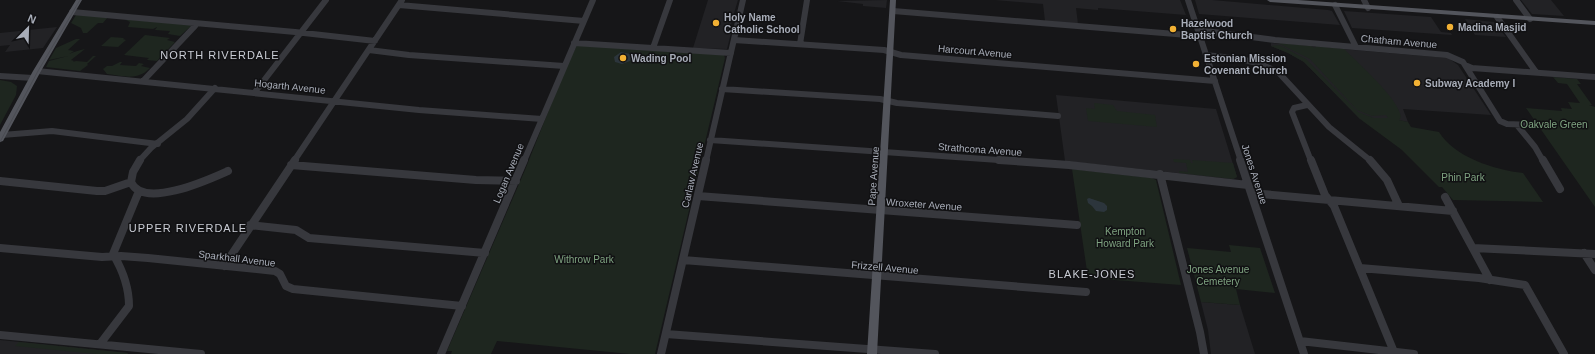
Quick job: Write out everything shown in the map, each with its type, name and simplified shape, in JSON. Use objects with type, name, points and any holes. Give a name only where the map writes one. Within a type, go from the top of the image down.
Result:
[{"type":"main road","points":[[1,137],[37,70],[79,0]]},
{"type":"main road","name":"Pape Avenue","points":[[873,352],[893,0]]},
{"type":"main road","points":[[1270,0],[1595,23]]},
{"type":"street","points":[[254,92],[326,0]]},
{"type":"street","name":"Logan Avenue","points":[[442,354],[593,0]]},
{"type":"street","points":[[654,48],[670,0]]},
{"type":"street","name":"Carlaw Avenue","points":[[661,354],[743,0]]},
{"type":"street","points":[[800,44],[807,0]]},
{"type":"street","name":"Jones Avenue","points":[[1188,0],[1304,354]]},
{"type":"street","points":[[1364,0],[1368,8]]},
{"type":"street","points":[[1516,0],[1530,19]]},
{"type":"street","points":[[224,266],[250,225],[401,2],[584,21]]},
{"type":"street","points":[[1335,5],[1356,47]]},
{"type":"street","name":"Chatham Avenue","points":[[893,11],[1199,33],[1447,54],[1459,59],[1465,66],[1472,68],[1595,77]]},
{"type":"street","points":[[72,12],[375,41]]},
{"type":"street","points":[[1498,17],[1536,72]]},
{"type":"street","points":[[142,81],[195,26]]},
{"type":"street","name":"Harcourt Avenue","points":[[734,40],[884,50],[901,55],[1215,82]]},
{"type":"street","points":[[574,43],[731,53]]},
{"type":"street","points":[[369,50],[409,55],[564,66]]},
{"type":"street","points":[[1206,55],[1241,59],[1269,68],[1282,76],[1307,105],[1329,127],[1368,158],[1379,169],[1387,180],[1399,206]]},
{"type":"street","points":[[1465,66],[1500,121],[1503,123],[1517,125],[1535,125]]},
{"type":"street","name":"Hogarth Avenue","points":[[37,70],[419,110],[542,119]]},
{"type":"street","points":[[0,76],[33,78]]},
{"type":"street","points":[[215,88],[184,123],[158,144],[137,164],[133,171],[131,182],[132,186],[138,191],[153,193],[185,190],[228,171]]},
{"type":"street","points":[[722,89],[887,101],[1058,116]]},
{"type":"street","points":[[1307,105],[1294,108],[1292,114],[1325,195],[1334,206],[1394,352]]},
{"type":"street","points":[[1517,125],[1534,147],[1560,190]]},
{"type":"street","points":[[1,137],[52,131],[158,144]]},
{"type":"street","name":"Strathcona Avenue","points":[[710,140],[1069,165],[1248,185]]},
{"type":"street","points":[[291,165],[476,180],[516,181]]},
{"type":"street","points":[[1160,174],[1200,332],[1204,354]]},
{"type":"street","points":[[0,181],[97,191],[104,191],[131,182]]},
{"type":"street","points":[[100,344],[127,309],[130,302],[120,266],[114,256],[114,250],[138,191]]},
{"type":"street","points":[[1251,193],[1453,211]]},
{"type":"street","name":"Wroxeter Avenue","points":[[698,196],[1077,225]]},
{"type":"street","points":[[1445,197],[1490,280]]},
{"type":"street","points":[[250,225],[296,230],[309,238],[485,253]]},
{"type":"street","name":"Sparkhall Avenue","points":[[0,248],[102,257],[114,256],[277,271],[286,286],[299,291],[462,306]]},
{"type":"street","points":[[1473,248],[1595,254]]},
{"type":"street","points":[[1584,253],[1595,270]]},
{"type":"street","name":"Frizzell Avenue","points":[[683,260],[1086,292]]},
{"type":"street","points":[[1360,268],[1490,280],[1525,285],[1564,354]]},
{"type":"street","points":[[0,334],[201,354]]},
{"type":"street","points":[[666,334],[873,352],[935,354]]},
{"type":"street","points":[[1300,341],[1414,354]]},
{"type":"shaded area","name":"Holy Name Catholic School","points":[[708,0],[738,0],[732,20],[732,29],[727,49],[693,48]]},
{"type":"shaded area","points":[[887,0],[886,8],[863,6],[863,4],[837,1]]},
{"type":"shaded area","points":[[995,0],[1180,0],[1186,15],[1098,8],[1098,10],[1076,8],[1078,24],[1045,21],[1043,4]]},
{"type":"shaded area","points":[[1195,0],[1212,0],[1328,10],[1332,11],[1340,25],[1199,14]]},
{"type":"shaded area","points":[[1521,0],[1551,0],[1564,16],[1532,14]]},
{"type":"shaded area","points":[[1344,11],[1431,17],[1441,32],[1451,33],[1452,35],[1352,28]]},
{"type":"shaded area","points":[[1465,19],[1494,22],[1506,37],[1475,35]]},
{"type":"shaded area","points":[[57,27],[43,48],[5,52],[10,45],[0,46],[0,33]]},
{"type":"shaded area","points":[[1271,43],[1448,58],[1458,65],[1491,115],[1403,109],[1408,122],[1388,118],[1360,119],[1304,62],[1271,46]]},
{"type":"shaded area","name":"Wading Pool","points":[[621,52],[630,54],[632,57],[630,61],[622,64],[615,62],[614,57]]},
{"type":"shaded area","points":[[1056,95],[1216,109],[1237,177],[1233,179],[1065,161]]},
{"type":"shaded area","points":[[1089,198],[1104,203],[1107,206],[1107,210],[1104,212],[1096,211],[1088,203],[1087,199]]},
{"type":"shaded area","points":[[1201,302],[1240,305],[1255,354],[1211,354],[1208,330]]},
{"type":"shaded area","points":[[0,340],[128,353],[0,354]]},
{"type":"green space","points":[[76,15],[108,17],[103,23],[98,23],[87,33],[83,33],[81,28],[71,23]]},
{"type":"green space","points":[[124,19],[192,25],[180,36],[168,34],[170,31],[155,30],[157,27],[153,29],[128,27],[130,22]]},
{"type":"green space","points":[[145,35],[170,38],[167,40],[175,42],[157,61],[147,60],[149,58],[124,55]]},
{"type":"green space","points":[[111,37],[124,38],[123,39],[126,40],[118,47],[101,46]]},
{"type":"green space","points":[[76,39],[80,39],[68,50],[74,51],[69,54],[85,49],[71,60],[74,61],[73,62],[87,62],[93,56],[96,56],[87,64],[88,65],[80,71],[46,67],[49,61],[68,56],[49,60],[56,48]]},
{"type":"green space","name":"Phin Park","points":[[1278,43],[1311,46],[1315,48],[1316,46],[1344,49],[1386,91],[1399,109],[1401,117],[1399,120],[1408,122],[1411,127],[1439,132],[1455,149],[1476,161],[1500,169],[1523,173],[1543,202],[1453,200],[1442,187],[1439,187],[1402,150],[1360,119],[1304,62],[1271,46],[1279,45],[1306,59],[1358,112],[1374,118],[1388,118],[1386,115],[1372,116],[1357,110],[1310,59]]},
{"type":"green space","name":"Withrow Park","points":[[577,45],[724,55],[725,58],[655,354],[630,354],[497,341],[491,354],[451,354],[452,351],[447,351],[525,170],[566,67]]},
{"type":"green space","points":[[122,62],[120,65],[136,66],[139,63],[144,64],[141,66],[150,68],[140,75],[130,77],[107,74],[103,69],[107,66],[112,66]]},
{"type":"green space","name":"Oakvale Green","points":[[1553,77],[1577,79],[1581,84],[1577,84],[1592,105],[1589,105],[1595,107],[1595,207],[1526,108],[1562,111],[1561,108],[1572,109],[1568,102],[1580,103],[1567,84],[1558,83]]},
{"type":"green space","points":[[0,80],[11,82],[17,86],[16,95],[0,125]]},
{"type":"green space","points":[[1094,103],[1113,105],[1117,111],[1155,115],[1157,127],[1088,121],[1086,108],[1095,109]]},
{"type":"green space","points":[[1173,159],[1190,160],[1191,163],[1193,163],[1192,160],[1233,163],[1237,177],[1233,179],[1179,173],[1179,171],[1188,172],[1186,163],[1174,162]]},
{"type":"green space","name":"Kempton Howard Park","points":[[1072,169],[1152,178],[1156,180],[1181,285],[1088,278]]},
{"type":"green space","name":"Jones Avenue Cemetery","points":[[1229,245],[1260,248],[1275,293],[1236,289],[1240,305],[1201,302],[1187,248],[1231,252]]},
{"type":"green space","points":[[19,342],[128,353],[96,354],[15,346]]},
{"type":"tram line","points":[[0,142],[38,71],[80,0]]},
{"type":"place","name":"Holy Name Catholic School","points":[[716,23]]},
{"type":"place","name":"Madina Masjid","points":[[1450,27]]},
{"type":"place","name":"Hazelwood Baptist Church","points":[[1173,29]]},
{"type":"place","name":"Wading Pool","points":[[623,58]]},
{"type":"place","name":"Estonian Mission Covenant Church","points":[[1196,64]]},
{"type":"place","name":"Subway Academy I","points":[[1417,83]]},
{"type":"district","name":"NORTH RIVERDALE","points":[[220,55]]},
{"type":"district","name":"UPPER RIVERDALE","points":[[188,228]]},
{"type":"district","name":"BLAKE-JONES","points":[[1092,274]]}]
